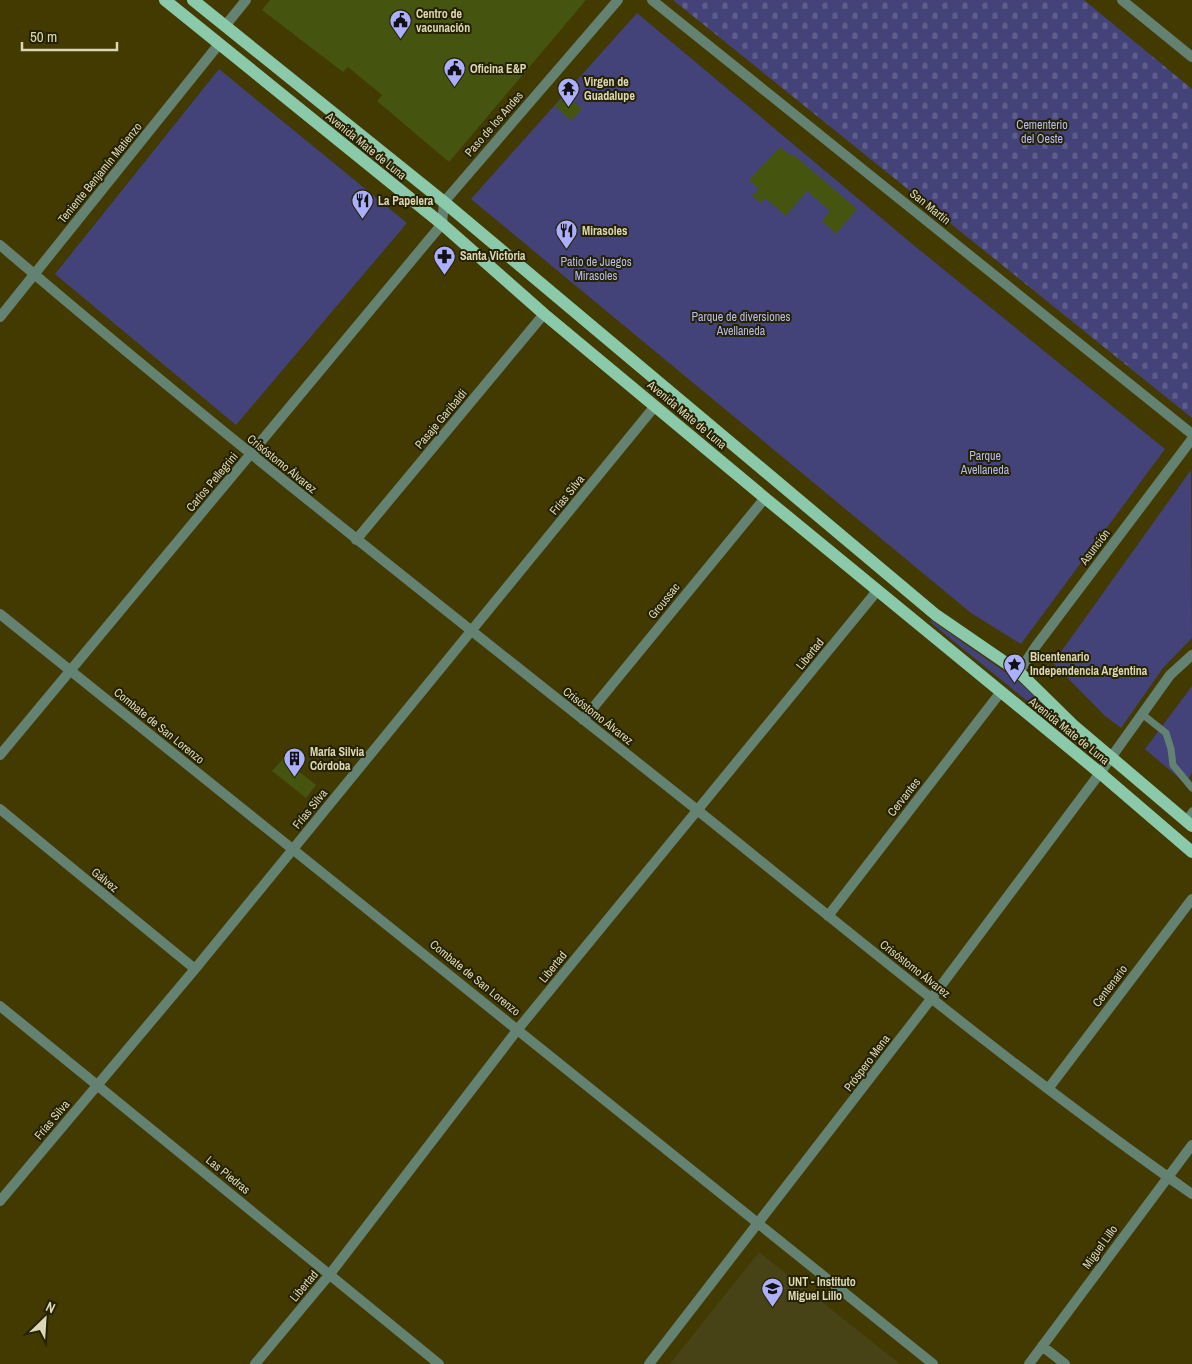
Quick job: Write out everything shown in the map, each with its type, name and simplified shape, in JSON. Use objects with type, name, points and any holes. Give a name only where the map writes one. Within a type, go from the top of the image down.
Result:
[{"type":"main road","name":"Avenida Mate de Luna","points":[[165,0],[442,224],[544,314],[1000,694],[1100,773],[1192,852]]},
{"type":"main road","name":"Avenida Mate de Luna","points":[[193,0],[444,202],[936,614],[1020,672],[1073,725],[1111,759],[1190,819]]},
{"type":"street","points":[[225,26],[246,0]]},
{"type":"street","name":"Paso de los Andes","points":[[444,202],[618,0]]},
{"type":"street","name":"San Martín","points":[[652,0],[1192,434]]},
{"type":"street","points":[[1122,0],[1192,57]]},
{"type":"street","name":"Teniente Benjamín Matienzo","points":[[0,318],[219,44]]},
{"type":"street","points":[[442,224],[444,202]]},
{"type":"street","name":"Carlos Pellegrini","points":[[0,755],[442,224]]},
{"type":"street","name":"Crisóstomo Álvarez","points":[[0,245],[251,455],[828,916],[1048,1089],[1192,1194]]},
{"type":"street","name":"Pasaje Garibaldi","points":[[356,540],[544,314]]},
{"type":"street","name":"Frías Silva","points":[[0,1201],[98,1086],[472,632],[655,406]]},
{"type":"street","name":"Asunción","points":[[1020,672],[1036,646],[1192,439]]},
{"type":"street","name":"Groussac","points":[[583,720],[765,498]]},
{"type":"street","name":"Libertad","points":[[256,1364],[330,1274],[518,1029],[877,591]]},
{"type":"street","name":"Combate de San Lorenzo","points":[[0,614],[933,1364]]},
{"type":"street","name":"Próspero Mena","points":[[649,1364],[932,998],[1111,759],[1170,675],[1192,655]]},
{"type":"street","name":"Cervantes","points":[[828,916],[1000,694]]},
{"type":"street","name":"Gálvez","points":[[0,810],[194,969]]},
{"type":"street","name":"Centenario","points":[[1048,1089],[1192,899]]},
{"type":"street","name":"Las Piedras","points":[[0,1006],[439,1364]]},
{"type":"street","name":"Miguel Lillo","points":[[1029,1364],[1192,1146]]},
{"type":"street","points":[[1042,1346],[1065,1364]]},
{"type":"lane","points":[[1142,714],[1166,733],[1173,765],[1192,788]]},
{"type":"shaded area","name":"UNT - Instituto Miguel Lillo","points":[[759,1252],[900,1364],[670,1364]]},
{"type":"green space","name":"Cementerio del Oeste","points":[[673,0],[1084,0],[1192,89],[1192,418]]},
{"type":"green space","name":"Parque Avellaneda","points":[[637,13],[911,243],[1165,449],[1021,644],[971,613],[471,199]]},
{"type":"green space","points":[[219,69],[407,223],[236,425],[55,274]]},
{"type":"green space","points":[[1191,470],[1192,638],[1163,668],[1121,728],[1105,716],[1053,663]]},
{"type":"green space","points":[[931,620],[1018,681],[1096,754],[1095,756],[930,622]]},
{"type":"green space","points":[[1192,686],[1192,772],[1186,784],[1145,749]]},
{"type":"building","points":[[270,0],[586,0],[449,162],[377,101],[382,95],[348,67],[343,72],[262,10]]},
{"type":"building","name":"Virgen de Guadalupe","points":[[566,95],[582,109],[571,121],[555,106]]},
{"type":"building","points":[[780,147],[791,156],[793,154],[857,209],[836,234],[822,221],[830,211],[807,191],[786,216],[765,198],[761,203],[752,196],[759,189],[749,180]]},
{"type":"building","name":"María Silvia Córdoba","points":[[283,759],[316,785],[306,798],[272,771]]},
{"type":"place","name":"Centro de vacunación","points":[[400,40]]},
{"type":"place","name":"Oficina E&P","points":[[454,88]]},
{"type":"place","name":"Virgen de Guadalupe","points":[[568,108]]},
{"type":"place","name":"La Papelera","points":[[362,220]]},
{"type":"place","name":"Mirasoles","points":[[566,250]]},
{"type":"place","name":"Santa Victoria","points":[[444,275]]},
{"type":"place","name":"Bicentenario Independencia Argentina","points":[[1014,683]]},
{"type":"place","name":"María Silvia Córdoba","points":[[294,778]]},
{"type":"place","name":"UNT - Instituto Miguel Lillo","points":[[772,1308]]},
{"type":"park label","name":"Patio de Juegos Mirasoles","points":[[596,269]]},
{"type":"park label","name":"Parque de diversiones Avellaneda","points":[[741,324]]}]
